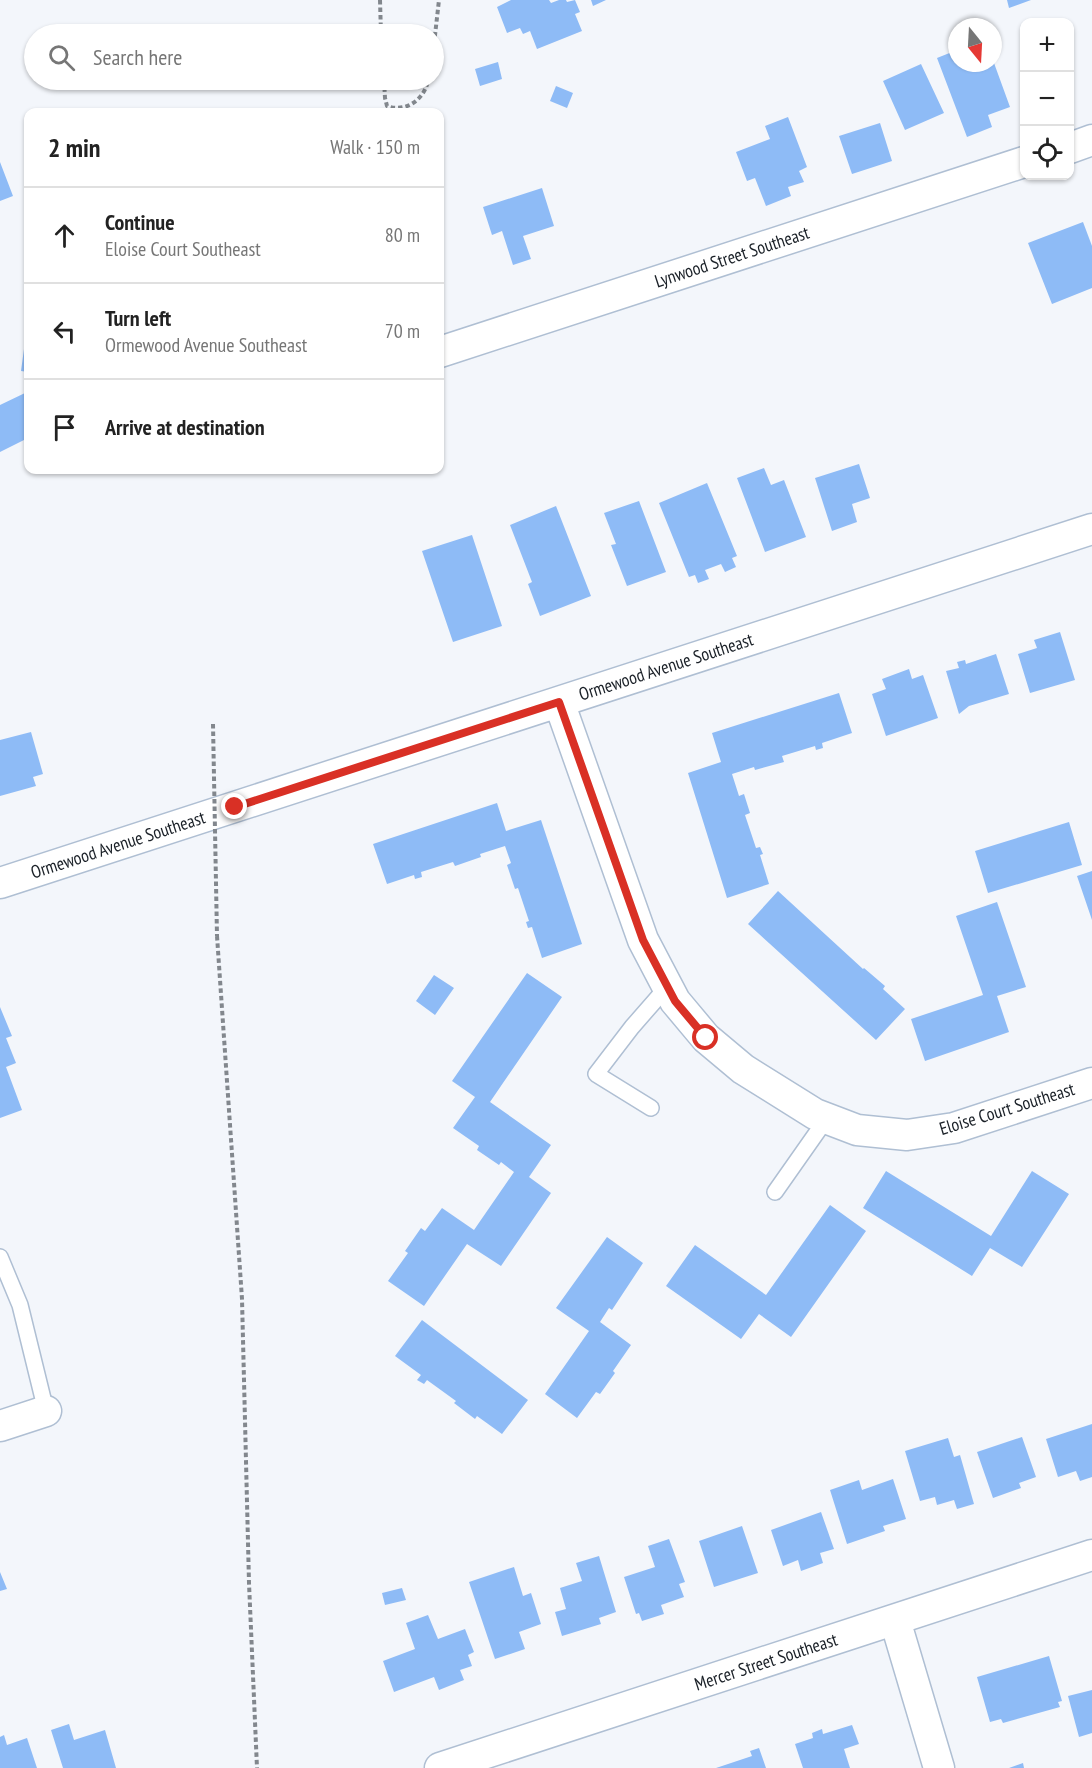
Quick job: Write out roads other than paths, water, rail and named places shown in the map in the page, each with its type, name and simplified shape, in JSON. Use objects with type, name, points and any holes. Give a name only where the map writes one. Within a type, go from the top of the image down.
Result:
[{"type":"street","points":[[1074,147],[1092,140]]},
{"type":"street","name":"Lynwood Street Southeast","points":[[444,351],[1020,163]]},
{"type":"street","name":"Ormewood Avenue Southeast","points":[[0,883],[1092,529]]},
{"type":"street","name":"Eloise Court Southeast","points":[[559,702],[643,940],[675,1001],[706,1038],[744,1069],[815,1114],[857,1130],[908,1135],[954,1128],[1092,1083]]},
{"type":"street","points":[[0,1426],[46,1410]]},
{"type":"street","name":"Mercer Street Southeast","points":[[440,1768],[1092,1555]]},
{"type":"street","points":[[895,1620],[939,1768]]},
{"type":"lane","points":[[651,1108],[597,1074],[632,1027],[667,987]]},
{"type":"lane","points":[[775,1192],[827,1118]]},
{"type":"lane","points":[[0,1257],[20,1305],[46,1410]]}]
